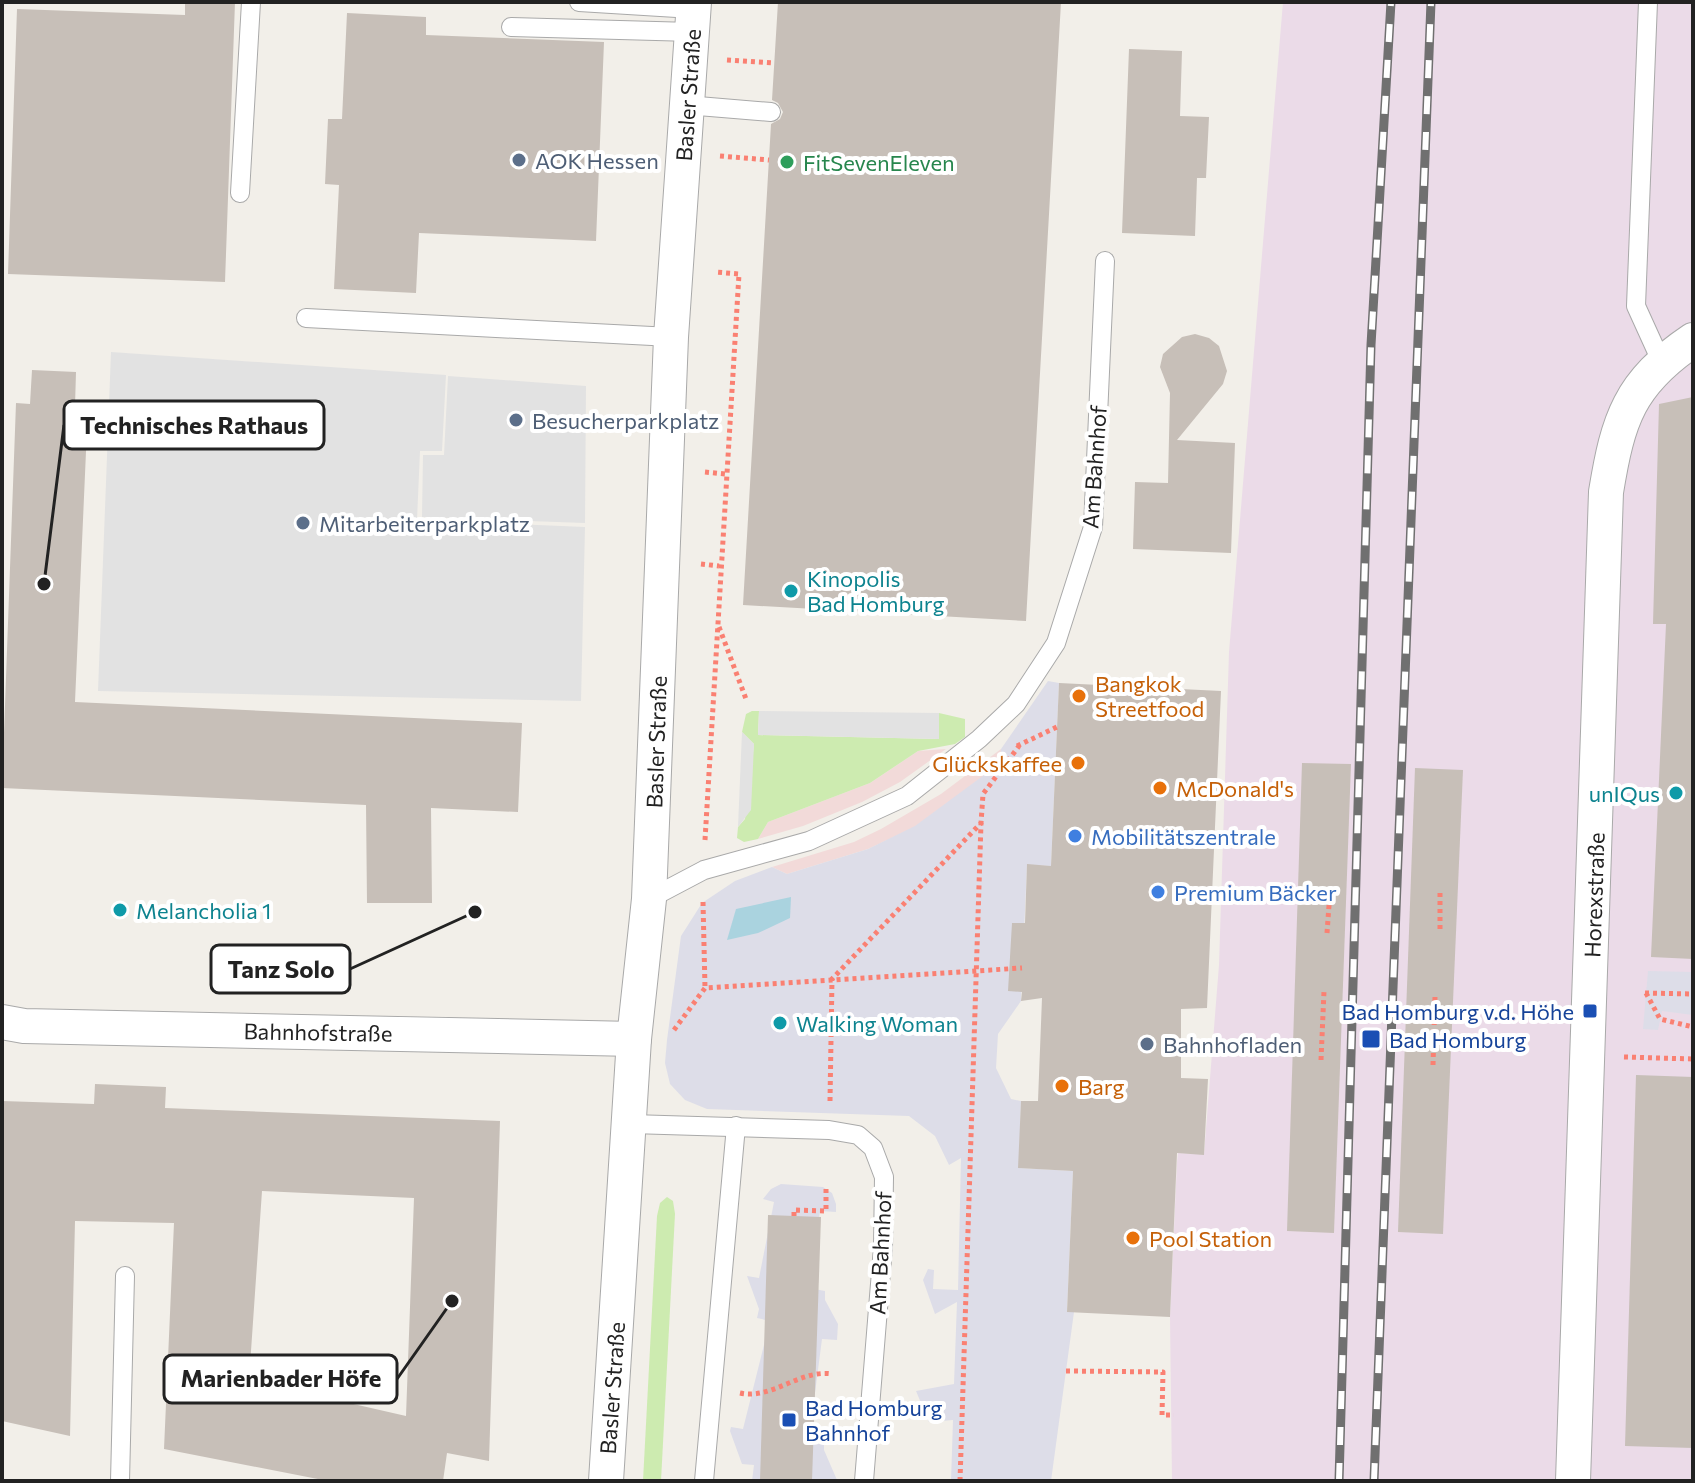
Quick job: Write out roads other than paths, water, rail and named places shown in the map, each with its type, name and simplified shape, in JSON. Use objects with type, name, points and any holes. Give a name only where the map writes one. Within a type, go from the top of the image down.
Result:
[{"type":"street","name":"Basler Straße","points":[[606,1481],[646,1124],[650,1039],[649,899],[671,337],[693,15]]},
{"type":"street","name":"Horexstraße","points":[[1573,1481],[1606,492],[1615,436],[1625,413],[1661,361],[1693,340]]},
{"type":"street","name":"Bahnhofstraße","points":[[2,1022],[24,1026],[650,1039]]},
{"type":"lane","points":[[240,193],[251,2]]},
{"type":"lane","points":[[579,2],[693,15]]},
{"type":"lane","points":[[1648,2],[1636,306],[1661,361]]},
{"type":"lane","points":[[511,27],[693,15]]},
{"type":"lane","points":[[686,105],[771,112]]},
{"type":"lane","name":"Am Bahnhof","points":[[649,899],[704,870],[809,841],[907,796],[979,739],[1016,704],[1056,643],[1093,527],[1105,261]]},
{"type":"lane","points":[[306,318],[671,337]]},
{"type":"lane","name":"Am Bahnhof","points":[[646,1124],[829,1130],[858,1135],[873,1148],[884,1177],[883,1247],[864,1481]]},
{"type":"lane","points":[[704,1481],[736,1126]]},
{"type":"lane","points":[[120,1481],[125,1276]]},
{"type":"water","points":[[791,897],[790,918],[758,933],[727,940],[736,909]]},
{"type":"railway","points":[[1339,1481],[1371,345],[1391,2]]},
{"type":"railway","points":[[1374,1481],[1431,2]]},
{"type":"place","name":"AOK Hessen","points":[[519,160]]},
{"type":"place","name":"FitSevenEleven","points":[[787,162]]},
{"type":"place","name":"Besucherparkplatz","points":[[516,420]]},
{"type":"place","name":"Mitarbeiterparkplatz","points":[[303,523]]},
{"type":"place","name":"Technisches Rathaus","points":[[44,584]]},
{"type":"place","name":"Kinopolis Bad Homburg","points":[[791,591]]},
{"type":"place","name":"Bangkok Streetfood","points":[[1079,696]]},
{"type":"place","name":"Glückskaffee","points":[[1078,763]]},
{"type":"place","name":"McDonald's","points":[[1160,788]]},
{"type":"place","name":"unIQus","points":[[1676,793]]},
{"type":"place","name":"Mobilitätszentrale","points":[[1075,836]]},
{"type":"place","name":"Premium Bäcker","points":[[1158,892]]},
{"type":"place","name":"Melancholia 1","points":[[120,910]]},
{"type":"place","name":"Tanz Solo","points":[[475,912]]},
{"type":"place","name":"Bad Homburg v.d. Höhe","points":[[1590,1011]]},
{"type":"place","name":"Walking Woman","points":[[780,1023]]},
{"type":"place","name":"Bad Homburg","points":[[1371,1039]]},
{"type":"place","name":"Bahnhofladen","points":[[1147,1044]]},
{"type":"place","name":"Barg","points":[[1062,1086]]},
{"type":"place","name":"Pool Station","points":[[1133,1238]]},
{"type":"place","name":"Marienbader Höfe","points":[[452,1301]]},
{"type":"place","name":"Bad Homburg Bahnhof","points":[[789,1420]]}]
